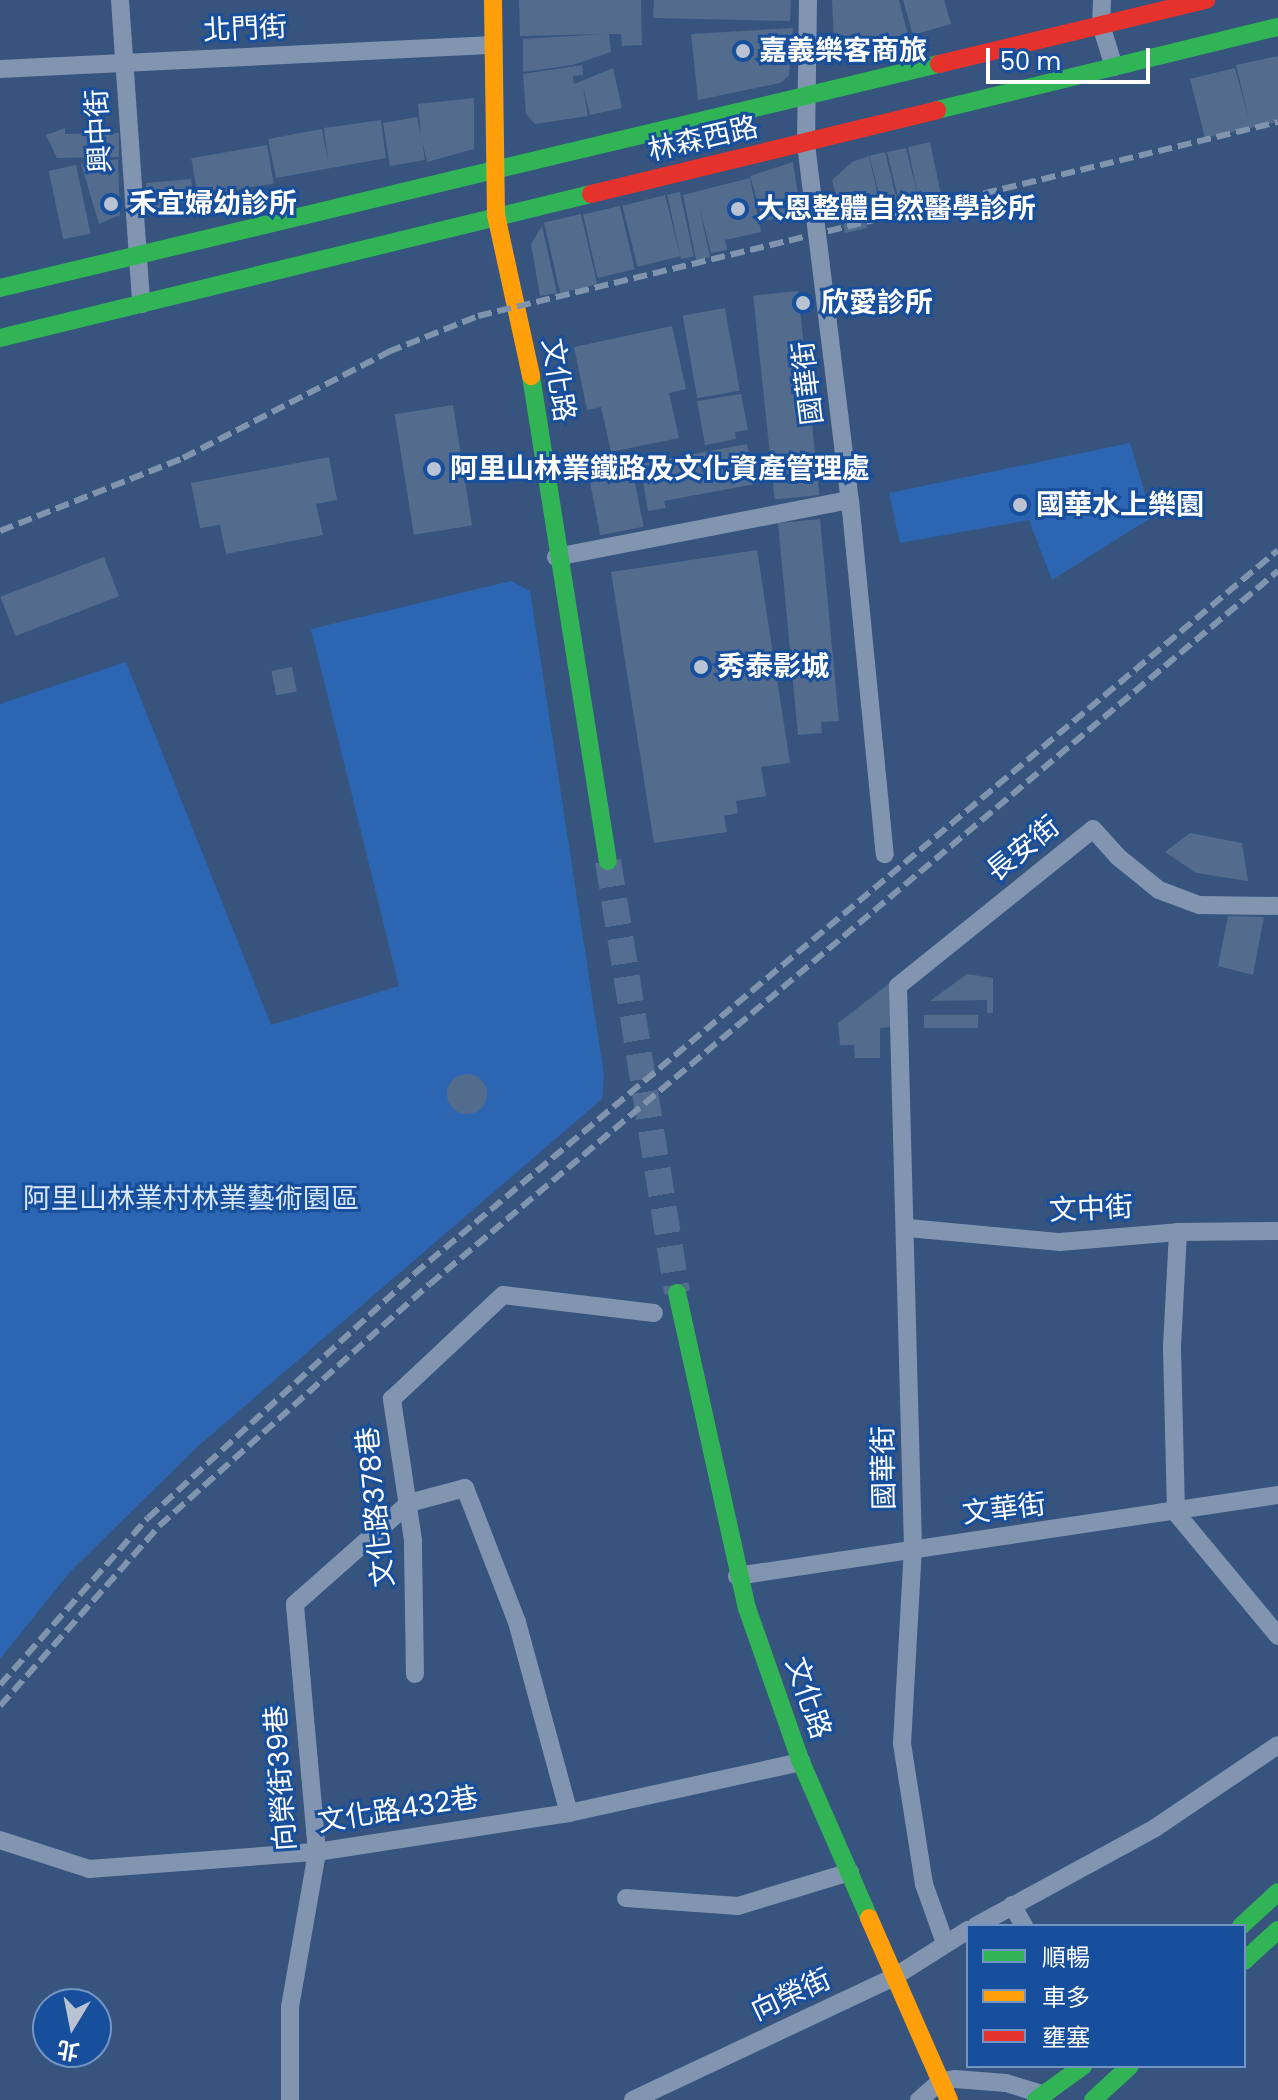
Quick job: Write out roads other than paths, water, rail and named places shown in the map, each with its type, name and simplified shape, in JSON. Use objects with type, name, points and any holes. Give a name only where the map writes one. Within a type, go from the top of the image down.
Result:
[{"type":"main road","name":"文化路","points":[[493,0],[496,215],[526,343],[556,557],[608,861]]},
{"type":"main road","name":"林森西路","points":[[0,288],[808,99],[1206,0]]},
{"type":"main road","name":"林森西路","points":[[0,338],[1278,27]]},
{"type":"main road","name":"文化路","points":[[677,1293],[737,1576],[801,1762],[949,2100]]},
{"type":"main road","points":[[1243,1924],[1278,1892]]},
{"type":"main road","points":[[1246,1959],[1278,1930]]},
{"type":"main road","points":[[1039,2097],[1080,2068]]},
{"type":"main road","points":[[1093,2100],[1128,2068]]},
{"type":"street","name":"興中街","points":[[120,0],[134,258]]},
{"type":"street","name":"國華街","points":[[808,0],[806,144],[850,500],[885,854]]},
{"type":"street","points":[[1102,0],[1101,25],[1114,67]]},
{"type":"street","name":"北門街","points":[[0,69],[493,45]]},
{"type":"street","points":[[134,258],[141,304]]},
{"type":"street","points":[[556,557],[850,500]]},
{"type":"street","name":"長安街","points":[[898,986],[1093,829],[1117,856],[1159,890],[1199,905],[1278,906]]},
{"type":"street","name":"國華街","points":[[898,986],[908,1228],[913,1548],[902,1744],[924,1884],[945,1943]]},
{"type":"street","name":"文中街","points":[[908,1228],[1060,1242],[1178,1232],[1278,1231]]},
{"type":"street","points":[[1178,1232],[1172,1348],[1176,1513],[1278,1636]]},
{"type":"street","name":"文化路378巷","points":[[415,1674],[409,1503],[392,1399],[503,1295],[654,1313]]},
{"type":"street","points":[[409,1503],[465,1488],[517,1622],[569,1813]]},
{"type":"street","name":"文華街","points":[[737,1576],[913,1548],[1176,1513],[1278,1495]]},
{"type":"street","name":"向榮街39巷","points":[[290,2100],[290,2007],[317,1852],[295,1604],[409,1503]]},
{"type":"street","points":[[979,1924],[1155,1828],[1278,1745]]},
{"type":"street","name":"文化路432巷","points":[[0,1840],[89,1869],[317,1852],[569,1813],[801,1762]]},
{"type":"street","points":[[626,1898],[738,1906],[850,1872]]},
{"type":"street","points":[[1012,1905],[1023,1924]]},
{"type":"street","name":"向榮街","points":[[633,2100],[894,1977],[966,1931]]},
{"type":"street","points":[[919,2100],[941,2081],[987,2080],[1039,2097]]},
{"type":"tunnel","points":[[608,861],[677,1293]]},
{"type":"railway","points":[[0,531],[183,458],[388,352],[478,316],[1278,122]]},
{"type":"railway","points":[[0,1685],[148,1518],[414,1274],[1278,550]]},
{"type":"railway","points":[[0,1706],[159,1526],[430,1284],[1278,571]]},
{"type":"place","name":"嘉義樂客商旅","points":[[743,51]]},
{"type":"place","name":"禾宜婦幼診所","points":[[111,204]]},
{"type":"place","name":"大恩整體自然醫學診所","points":[[738,209]]},
{"type":"place","name":"欣愛診所","points":[[803,303]]},
{"type":"place","name":"阿里山林業鐵路及文化資產管理處","points":[[434,469]]},
{"type":"place","name":"國華水上樂園","points":[[1020,505]]},
{"type":"place","name":"秀泰影城","points":[[701,667]]},
{"type":"park label","name":"阿里山林業村林業藝術園區","points":[[191,1199]]}]
